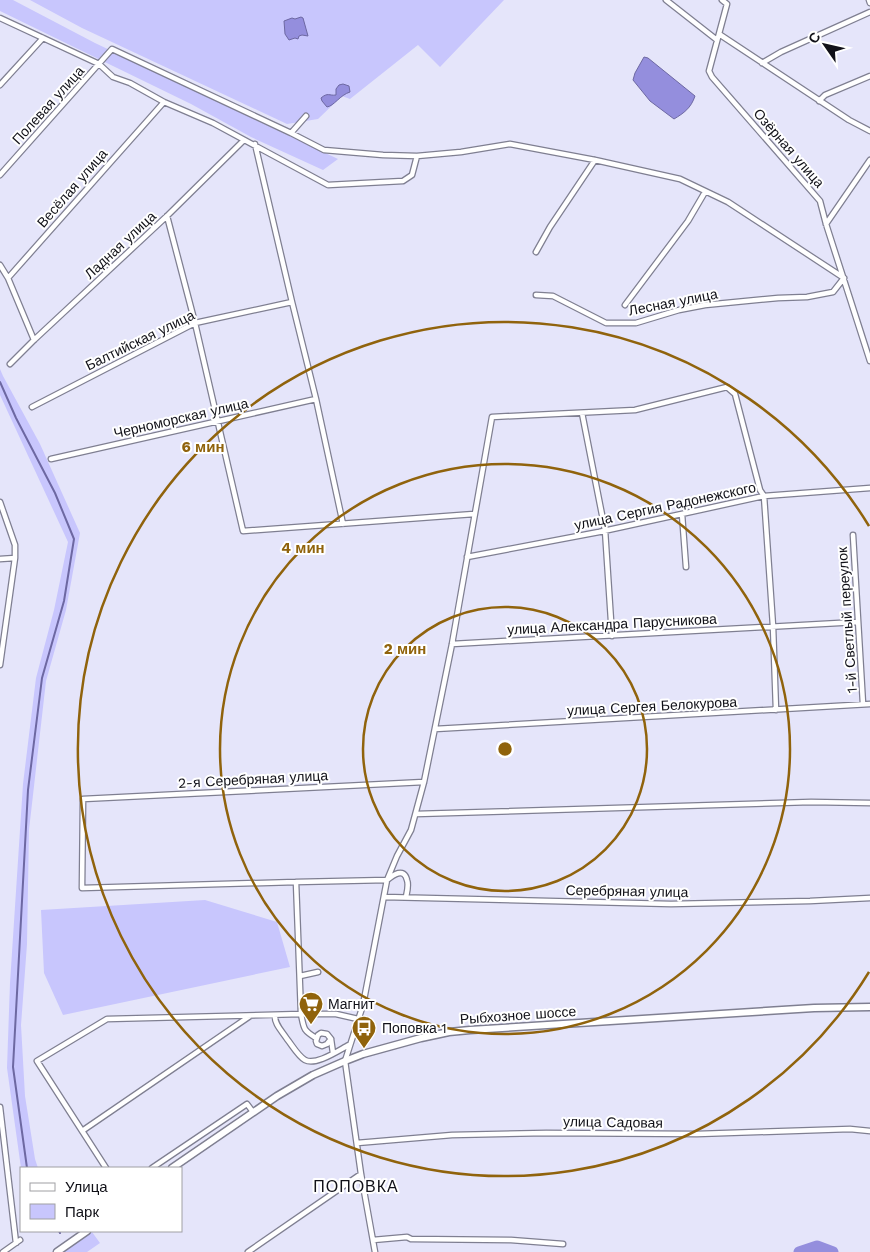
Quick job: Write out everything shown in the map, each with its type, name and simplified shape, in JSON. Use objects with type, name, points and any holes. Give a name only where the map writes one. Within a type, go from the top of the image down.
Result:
[{"type":"street","points":[[666,0],[718,37],[762,62],[819,101],[870,131]]},
{"type":"street","points":[[718,37],[727,4],[722,0]]},
{"type":"street","points":[[762,62],[870,12]]},
{"type":"street","points":[[0,18],[99,64],[113,77],[130,83],[164,102],[213,123],[328,185],[403,181],[412,175],[417,156]]},
{"type":"street","name":"Озёрная улица","points":[[718,37],[708,71],[820,200],[870,361]]},
{"type":"street","points":[[0,85],[42,38]]},
{"type":"street","name":"Полевая улица","points":[[0,176],[112,49],[291,133]]},
{"type":"street","points":[[819,101],[825,95],[870,76]]},
{"type":"street","name":"Весёлая улица","points":[[8,278],[164,102]]},
{"type":"street","points":[[306,116],[291,133],[324,150],[417,156],[461,152],[510,144],[680,179],[728,202],[844,278]]},
{"type":"street","name":"Ладная улица","points":[[10,364],[167,216],[244,140]]},
{"type":"street","points":[[254,144],[316,399],[344,524]]},
{"type":"street","points":[[536,252],[595,160]]},
{"type":"street","points":[[826,224],[870,160]]},
{"type":"street","points":[[625,305],[688,221],[705,192]]},
{"type":"street","points":[[167,216],[196,323],[243,531],[474,514]]},
{"type":"street","points":[[0,265],[8,278],[34,340]]},
{"type":"street","name":"Лесная улица","points":[[536,296],[554,296],[606,323],[636,323],[679,310],[705,305],[807,297],[833,292],[844,278]]},
{"type":"street","name":"Балтийская улица","points":[[32,407],[196,323],[292,302]]},
{"type":"street","points":[[374,1252],[345,1061],[363,1005],[387,880],[397,856],[412,830],[424,782],[452,644],[492,417],[635,410],[727,386],[735,394],[760,490],[764,496],[773,626],[776,710]]},
{"type":"street","name":"Черноморская улица","points":[[51,459],[316,399]]},
{"type":"street","points":[[582,412],[604,530],[612,636]]},
{"type":"street","name":"улица Сергия Радонежского","points":[[466,557],[764,496],[870,488]]},
{"type":"street","points":[[0,502],[15,545],[15,558],[0,665]]},
{"type":"street","points":[[682,514],[686,567]]},
{"type":"street","name":"1-й Светлый переулок","points":[[853,534],[863,704]]},
{"type":"street","points":[[0,559],[15,558]]},
{"type":"street","points":[[773,626],[857,622]]},
{"type":"street","name":"улица Александра Парусникова","points":[[452,644],[773,626]]},
{"type":"street","name":"улица Сергея Белокурова","points":[[435,729],[870,704]]},
{"type":"street","name":"2-я Серебряная улица","points":[[296,882],[82,888],[84,799],[424,782]]},
{"type":"street","points":[[416,814],[811,802],[870,803]]},
{"type":"street","points":[[330,1039],[327,1044],[322,1046],[317,1044],[316,1038],[306,1032],[304,1028],[296,882],[387,880],[395,873],[401,873],[407,877],[406,897]]},
{"type":"street","name":"Серебряная улица","points":[[384,897],[671,904],[870,898]]},
{"type":"street","points":[[300,976],[318,972]]},
{"type":"street","name":"Рыбхозное шоссе","points":[[173,1167],[253,1112],[306,1079],[363,1054],[421,1038],[449,1032],[814,1008],[870,1007]]},
{"type":"street","points":[[105,1167],[36,1061],[107,1019],[302,1014],[336,1014],[358,1018]]},
{"type":"street","points":[[275,1015],[276,1023],[304,1060],[317,1061],[349,1045]]},
{"type":"street","points":[[82,1131],[250,1016]]},
{"type":"street","points":[[316,1038],[324,1033],[329,1036],[333,1053]]},
{"type":"street","points":[[154,1167],[248,1104],[253,1112]]},
{"type":"street","points":[[0,1107],[18,1241],[3,1252]]},
{"type":"street","name":"улица Садовая","points":[[357,1144],[452,1135],[546,1133],[697,1134],[870,1130]]},
{"type":"street","points":[[248,1252],[361,1174]]},
{"type":"street","points":[[57,1252],[86,1232]]},
{"type":"street","points":[[372,1240],[407,1237],[411,1239],[511,1240],[563,1244]]},
{"type":"green space","points":[[0,0],[13,0],[95,43],[338,159],[323,170],[251,137],[191,104],[0,11]]},
{"type":"green space","points":[[30,0],[504,0],[440,67],[418,45],[350,99],[342,96],[318,119],[287,124],[82,28]]},
{"type":"green space","points":[[0,369],[40,444],[80,533],[66,610],[46,681],[29,830],[27,944],[21,1025],[25,1096],[38,1167],[21,1167],[7,1068],[10,983],[23,784],[36,678],[54,610],[68,542],[0,395]]},
{"type":"green space","points":[[205,900],[277,922],[290,967],[63,1015],[44,973],[41,910]]},
{"type":"green space","points":[[92,1232],[100,1243],[87,1252],[64,1252]]},
{"type":"shaded area","points":[[303,18],[308,36],[302,35],[298,39],[289,40],[285,34],[284,21]]},
{"type":"shaded area","points":[[644,57],[648,58],[695,96],[687,110],[674,119],[650,101],[633,80]]},
{"type":"shaded area","points":[[339,85],[349,86],[350,92],[327,107],[321,98],[327,95],[336,95],[336,89]]},
{"type":"waterway","points":[[0,382],[16,418],[55,493],[74,539],[64,601],[42,678],[28,790],[13,1067],[27,1167]]},
{"type":"waterway","points":[[799,1252],[817,1246],[833,1252]]},
{"type":"place","name":"Магнит","points":[[311,1025]]},
{"type":"place","name":"Поповка 1","points":[[364,1049]]},
{"type":"district","name":"ПОПОВКА","points":[[356,1186]]}]
